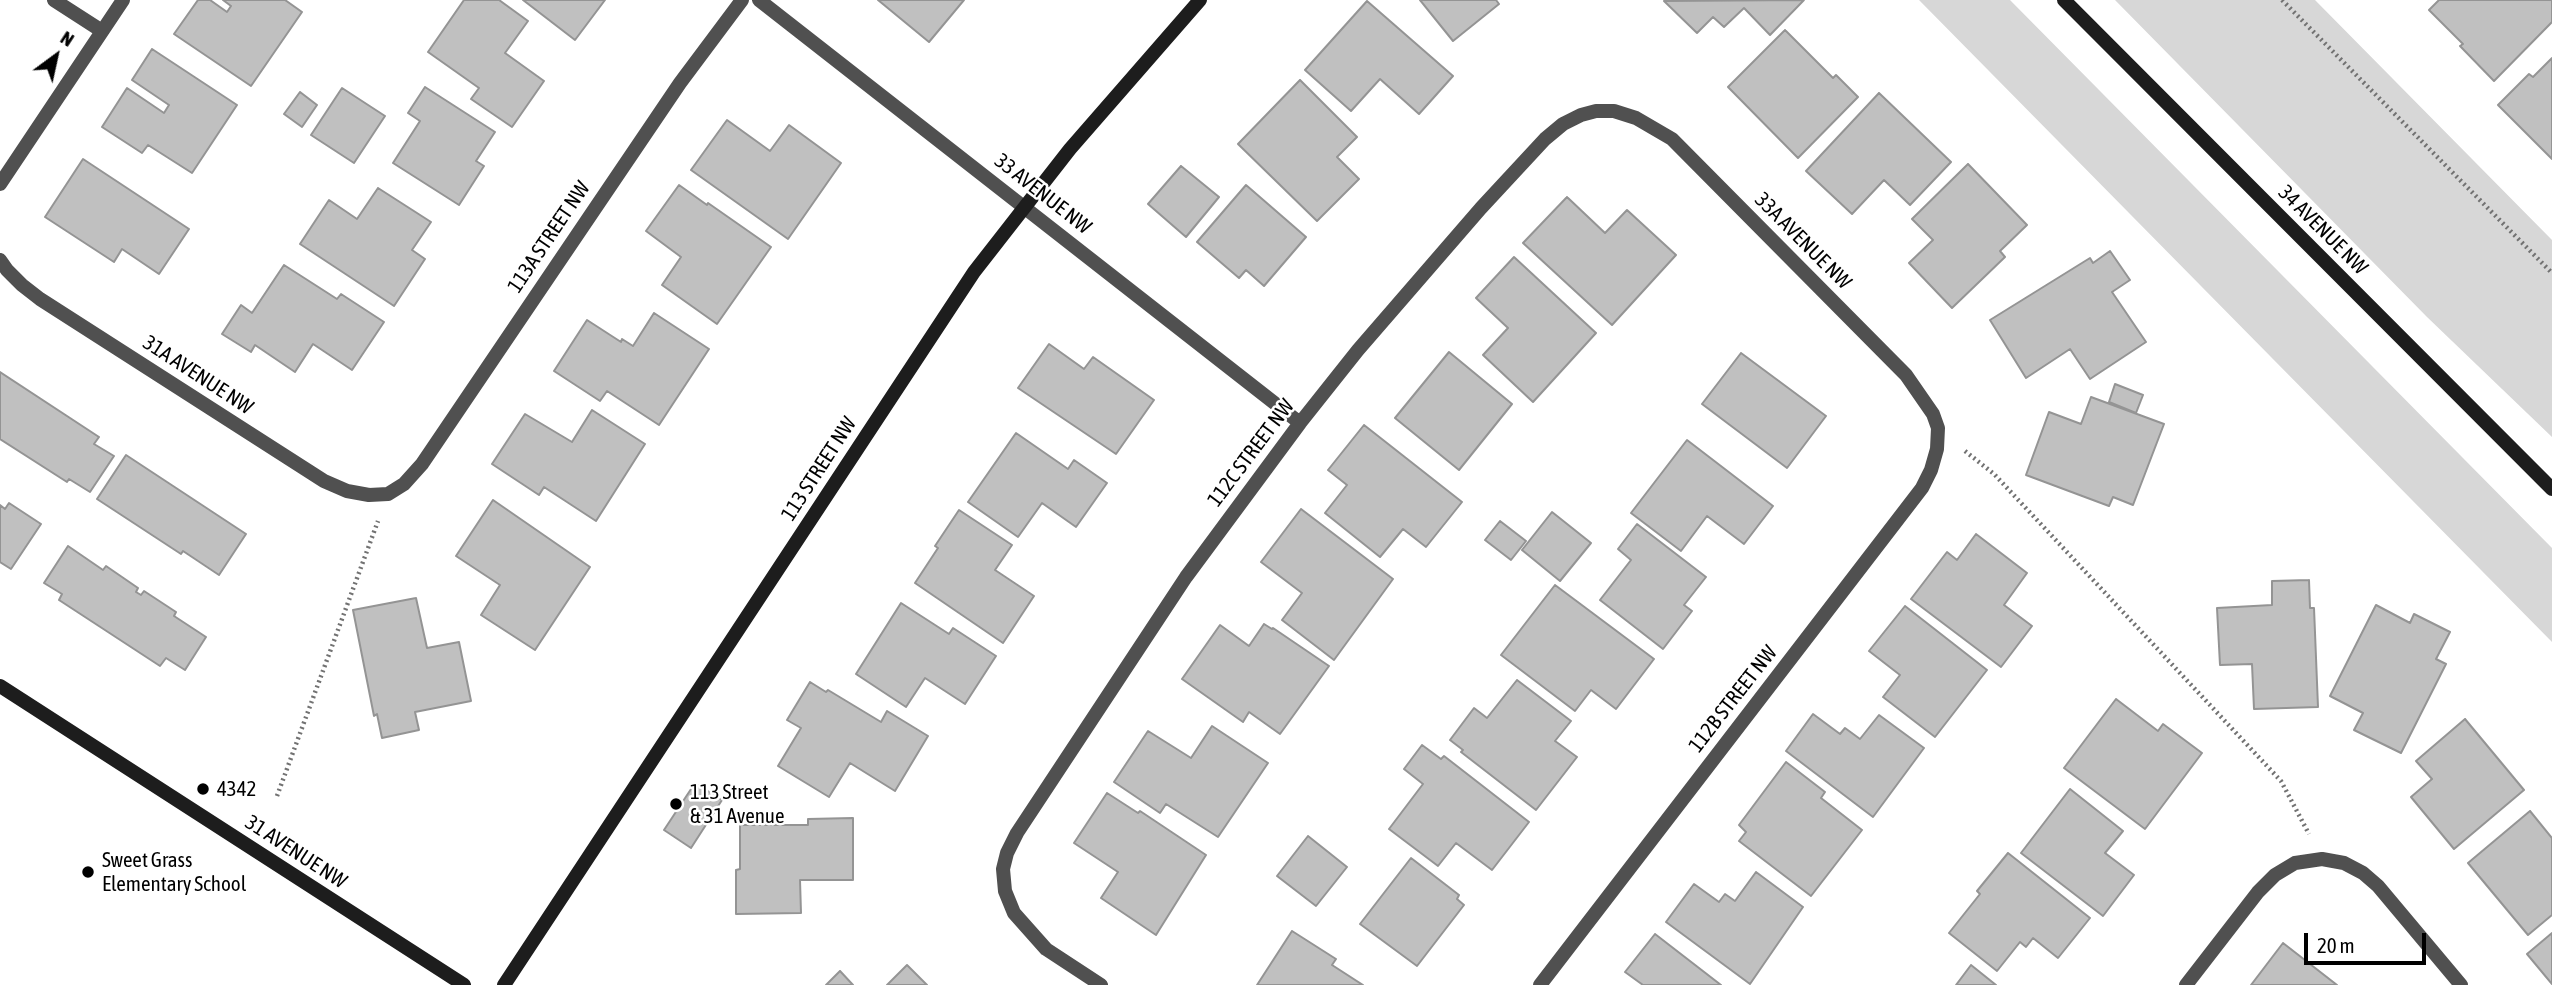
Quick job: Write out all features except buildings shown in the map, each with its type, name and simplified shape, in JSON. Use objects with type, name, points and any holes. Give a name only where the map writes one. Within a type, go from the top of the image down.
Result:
[{"type":"street","points":[[54,0],[102,31]]},
{"type":"street","points":[[0,184],[122,0]]},
{"type":"street","name":"113A STREET NW","points":[[388,495],[404,484],[422,464],[673,93],[742,0]]},
{"type":"street","name":"33 AVENUE NW","points":[[759,0],[1300,423]]},
{"type":"street","name":"113 STREET NW","points":[[504,985],[974,272],[1024,205],[1137,70],[1200,0]]},
{"type":"street","name":"34 AVENUE NW","points":[[2064,0],[2552,489]]},
{"type":"street","name":"112C STREET NW","points":[[1101,985],[1046,949],[1027,931],[1014,913],[1005,891],[1003,869],[1017,833],[1186,577],[1300,423],[1419,278],[1545,139],[1563,124],[1581,115],[1595,111],[1614,111]]},
{"type":"street","name":"33A AVENUE NW","points":[[1614,111],[1636,118],[1672,139],[1906,375],[1933,414],[1938,428]]},
{"type":"street","name":"31A AVENUE NW","points":[[0,260],[22,285],[40,299],[324,481],[347,491],[388,495]]},
{"type":"street","name":"112B STREET NW","points":[[1540,985],[1922,488],[1937,449],[1938,428]]},
{"type":"street","name":"31 AVENUE NW","points":[[0,686],[464,985]]},
{"type":"street","points":[[2186,985],[2258,892],[2275,875],[2295,863],[2322,859],[2344,863],[2363,873],[2378,886],[2461,985]]},
{"type":"path","points":[[2282,0],[2552,273]]},
{"type":"path","points":[[1938,428],[1996,477],[2281,781],[2322,859]]},
{"type":"path","points":[[277,796],[388,495]]},
{"type":"shaded area","points":[[1919,0],[2010,0],[2552,548],[2552,642]]},
{"type":"shaded area","points":[[2115,0],[2315,0],[2552,240],[2552,437],[2427,317]]},
{"type":"place","name":"4342","points":[[203,789]]},
{"type":"place","name":"113 Street & 31 Avenue","points":[[676,804]]},
{"type":"place","name":"Sweet Grass Elementary School","points":[[88,872]]}]
